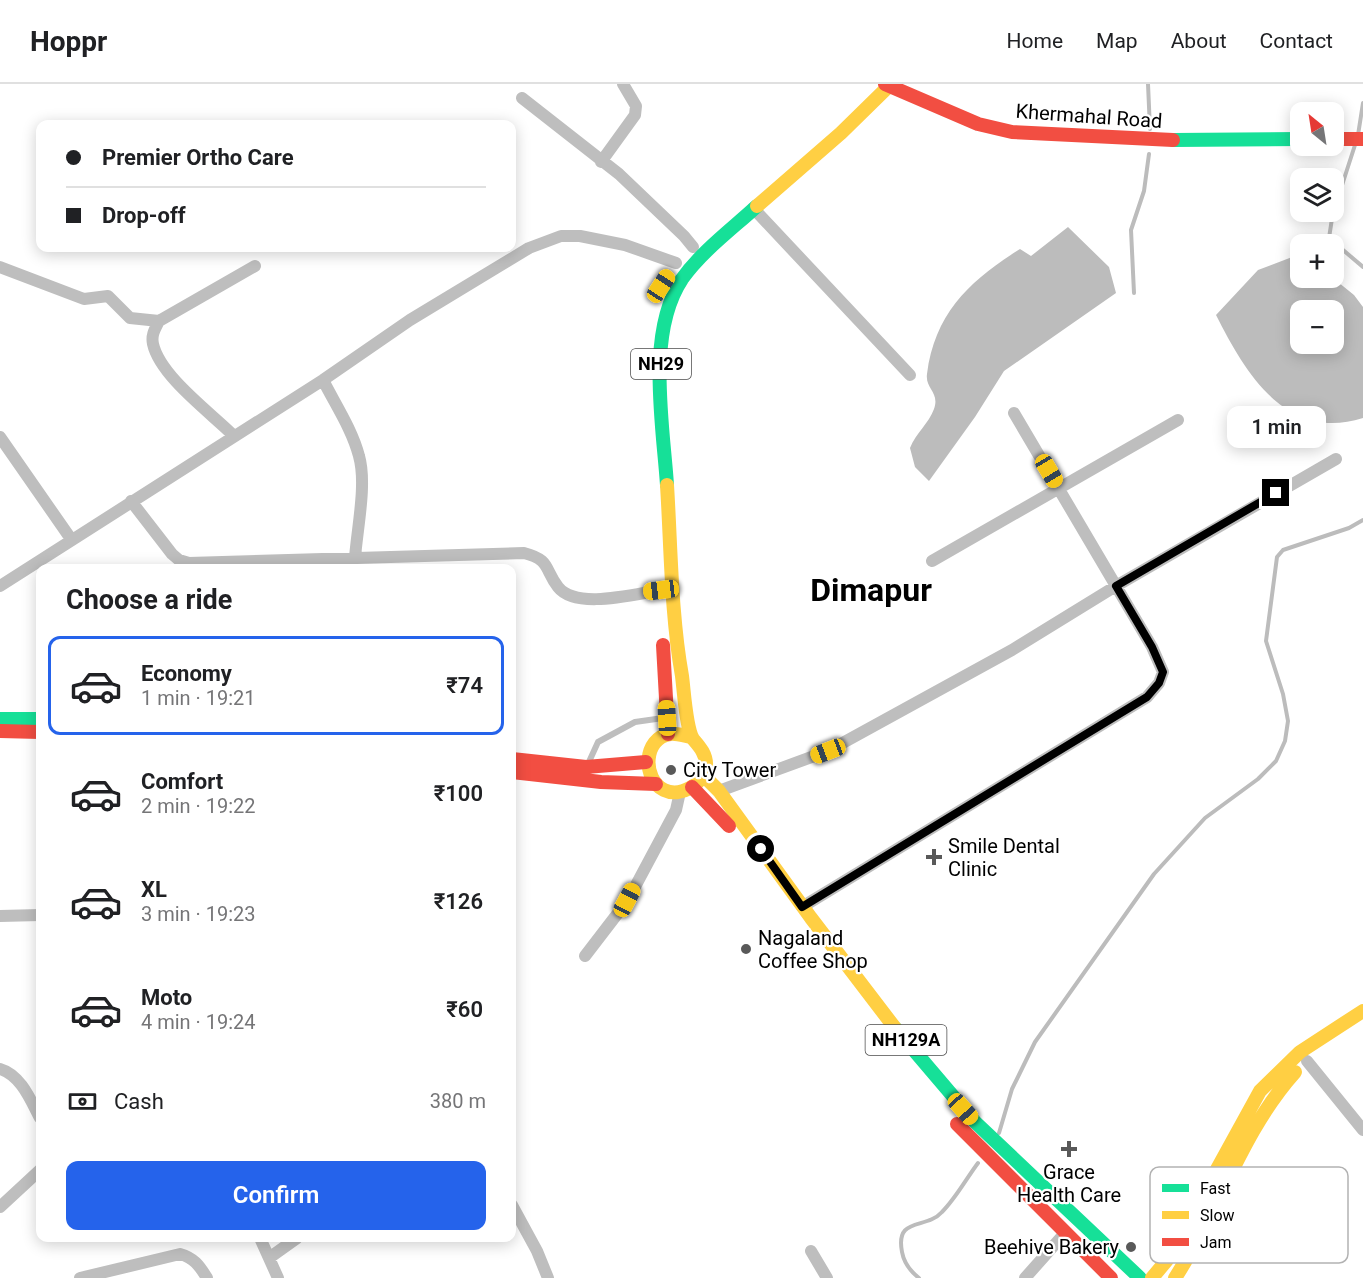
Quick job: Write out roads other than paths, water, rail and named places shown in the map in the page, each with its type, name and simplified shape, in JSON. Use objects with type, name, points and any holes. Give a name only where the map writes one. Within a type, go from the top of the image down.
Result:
[{"type":"main road","points":[[666,278],[676,263],[822,133],[872,84]]},
{"type":"main road","name":"Khermahal Road","points":[[889,85],[978,124],[1012,132],[1185,141],[1290,139]]},
{"type":"main road","name":"NH29","points":[[703,775],[706,764],[705,754],[692,737],[677,648],[660,377],[664,321],[681,281],[700,257],[841,133],[889,85]]},
{"type":"main road","points":[[1344,139],[1363,139]]},
{"type":"main road","name":"NH29","points":[[646,356],[668,734]]},
{"type":"main road","points":[[0,719],[36,719]]},
{"type":"main road","points":[[0,731],[36,732]]},
{"type":"main road","points":[[692,737],[680,733],[668,734],[653,745],[646,762],[647,771],[656,784],[667,791],[686,790],[703,775]]},
{"type":"main road","points":[[516,759],[586,767],[646,762]]},
{"type":"main road","points":[[516,772],[601,782],[656,784]]},
{"type":"main road","name":"NH129A","points":[[703,775],[719,791],[802,907],[870,995],[969,1116],[1140,1278]]},
{"type":"main road","name":"NH129A","points":[[686,790],[731,829],[925,1086]]},
{"type":"main road","points":[[1218,1167],[1260,1091],[1300,1052],[1363,1011]]},
{"type":"main road","points":[[1235,1167],[1254,1128],[1283,1083],[1307,1061],[1363,1025]]},
{"type":"main road","points":[[947,1114],[1111,1278]]},
{"type":"main road","points":[[1152,1278],[1164,1263]]},
{"type":"main road","points":[[1175,1278],[1186,1263]]},
{"type":"street","points":[[602,162],[635,115],[636,106],[623,84]]},
{"type":"street","points":[[522,98],[638,192],[693,248]]},
{"type":"street","points":[[753,208],[910,375]]},
{"type":"street","points":[[0,586],[323,380],[410,320],[529,248],[561,236],[580,236],[625,245],[676,263]]},
{"type":"street","points":[[234,436],[173,377],[159,357],[153,343],[153,331],[159,321],[255,266]]},
{"type":"street","points":[[0,267],[84,299],[108,296],[130,318],[159,321]]},
{"type":"street","points":[[323,380],[354,440],[360,458],[362,477],[355,558]]},
{"type":"street","points":[[802,907],[1147,697],[1159,683],[1163,672],[1152,647],[1014,413]]},
{"type":"street","points":[[932,561],[1060,490],[1178,420]]},
{"type":"street","points":[[0,437],[71,540]]},
{"type":"street","points":[[719,791],[828,751],[1012,650],[1116,586],[1336,459]]},
{"type":"street","points":[[131,501],[172,554],[179,560],[189,563],[355,558],[423,563],[530,555],[545,562],[563,591],[582,600],[661,590]]},
{"type":"street","points":[[585,956],[627,900],[686,790]]},
{"type":"street","points":[[0,916],[36,915]]},
{"type":"street","points":[[1307,1061],[1363,1130]]},
{"type":"street","points":[[0,1069],[13,1076],[22,1086],[36,1111]]},
{"type":"street","points":[[0,1207],[36,1174]]},
{"type":"street","points":[[516,1212],[537,1251],[548,1278]]},
{"type":"street","points":[[1025,1278],[1065,1233]]},
{"type":"street","points":[[262,1242],[278,1278]]},
{"type":"street","points":[[269,1258],[291,1242]]},
{"type":"street","points":[[811,1251],[827,1278]]},
{"type":"street","points":[[80,1278],[121,1273],[180,1254],[190,1257],[198,1264],[207,1278]]},
{"type":"lane","points":[[586,767],[598,742],[635,722],[667,718]]},
{"type":"waterway","points":[[1148,84],[1150,129]]},
{"type":"waterway","points":[[1358,135],[1363,103]]},
{"type":"waterway","points":[[1344,179],[1355,145]]},
{"type":"waterway","points":[[1134,293],[1131,230],[1144,191],[1149,154]]},
{"type":"waterway","points":[[1331,222],[1329,238],[1363,267]]},
{"type":"waterway","points":[[999,1133],[1012,1089],[1035,1042],[1154,874],[1205,818],[1258,779],[1276,761],[1285,741],[1288,721],[1283,694],[1266,641],[1277,557],[1283,550],[1349,528],[1363,520]]},
{"type":"waterway","points":[[919,1278],[904,1260],[901,1241],[903,1233],[907,1228],[928,1221],[942,1212],[978,1163]]},
{"type":"place","name":"City Tower","points":[[671,770]]},
{"type":"place","name":"Smile Dental Clinic","points":[[934,857]]},
{"type":"place","name":"Nagaland Coffee Shop","points":[[746,949]]},
{"type":"place","name":"Grace Health Care","points":[[1069,1149]]},
{"type":"place","name":"Beehive Bakery","points":[[1131,1247]]},
{"type":"district","name":"Dimapur","points":[[871,590]]}]
